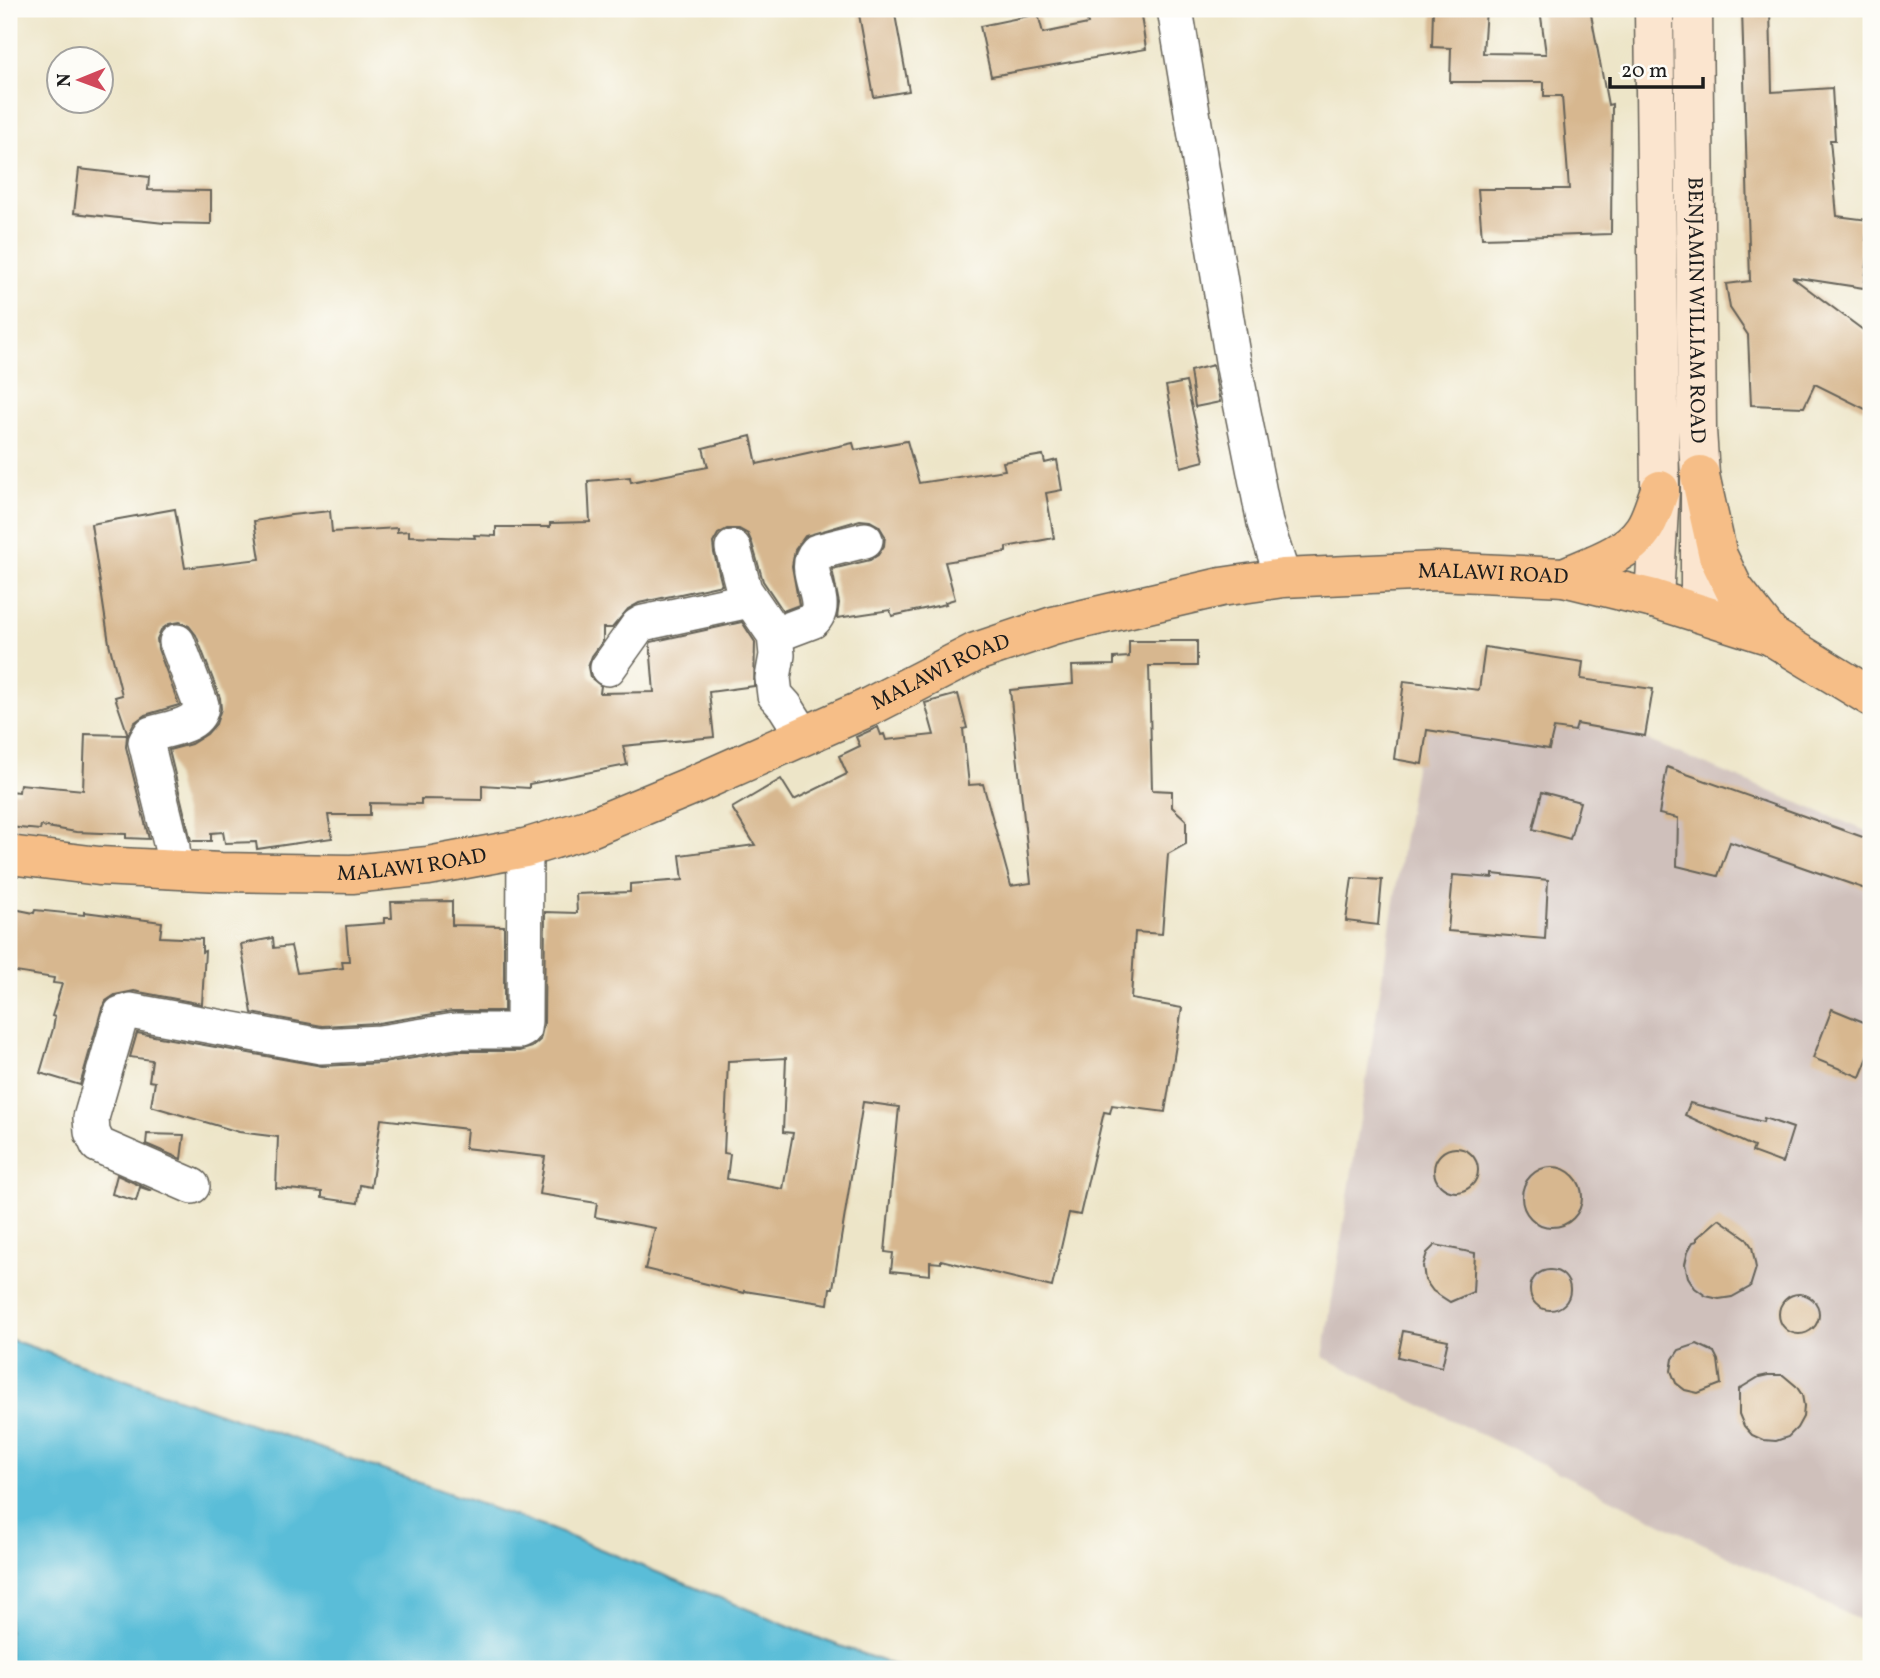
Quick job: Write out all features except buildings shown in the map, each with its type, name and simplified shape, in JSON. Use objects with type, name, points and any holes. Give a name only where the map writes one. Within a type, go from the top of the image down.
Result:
[{"type":"main road","name":"BENJAMIN WILLIAM ROAD","points":[[1654,9],[1660,489],[1654,599]]},
{"type":"main road","name":"BENJAMIN WILLIAM ROAD","points":[[1693,9],[1700,612]]},
{"type":"main road","points":[[1700,475],[1718,556],[1734,589],[1771,636]]},
{"type":"main road","points":[[1564,577],[1616,554],[1632,542],[1645,528],[1660,489]]},
{"type":"main road","name":"MALAWI ROAD","points":[[9,855],[99,866],[352,874],[428,866],[525,848],[590,828],[804,736],[867,708],[976,652],[1053,626],[1221,587],[1283,579],[1436,571],[1564,577],[1700,612],[1771,636],[1871,697]]},
{"type":"street","points":[[1175,9],[1234,367],[1265,523],[1283,579]]},
{"type":"street","points":[[775,635],[816,617],[820,608],[811,565],[813,556],[817,552],[865,540]]},
{"type":"street","points":[[733,548],[740,579],[750,600],[775,635],[777,655],[773,690],[804,736]]},
{"type":"street","points":[[608,668],[638,626],[643,623],[750,600]]},
{"type":"street","points":[[174,870],[173,847],[146,742],[151,734],[195,720],[201,714],[201,705],[177,642]]},
{"type":"street","points":[[192,1186],[99,1145],[92,1132],[91,1118],[121,1014],[130,1011],[321,1046],[380,1042],[455,1031],[519,1031],[523,1029],[524,1021],[525,848]]},
{"type":"shaded area","points":[[1596,719],[1871,833],[1871,1626],[1323,1357],[1422,722]]},
{"type":"water","points":[[9,1339],[551,1529],[826,1641],[905,1669],[9,1669]]}]
